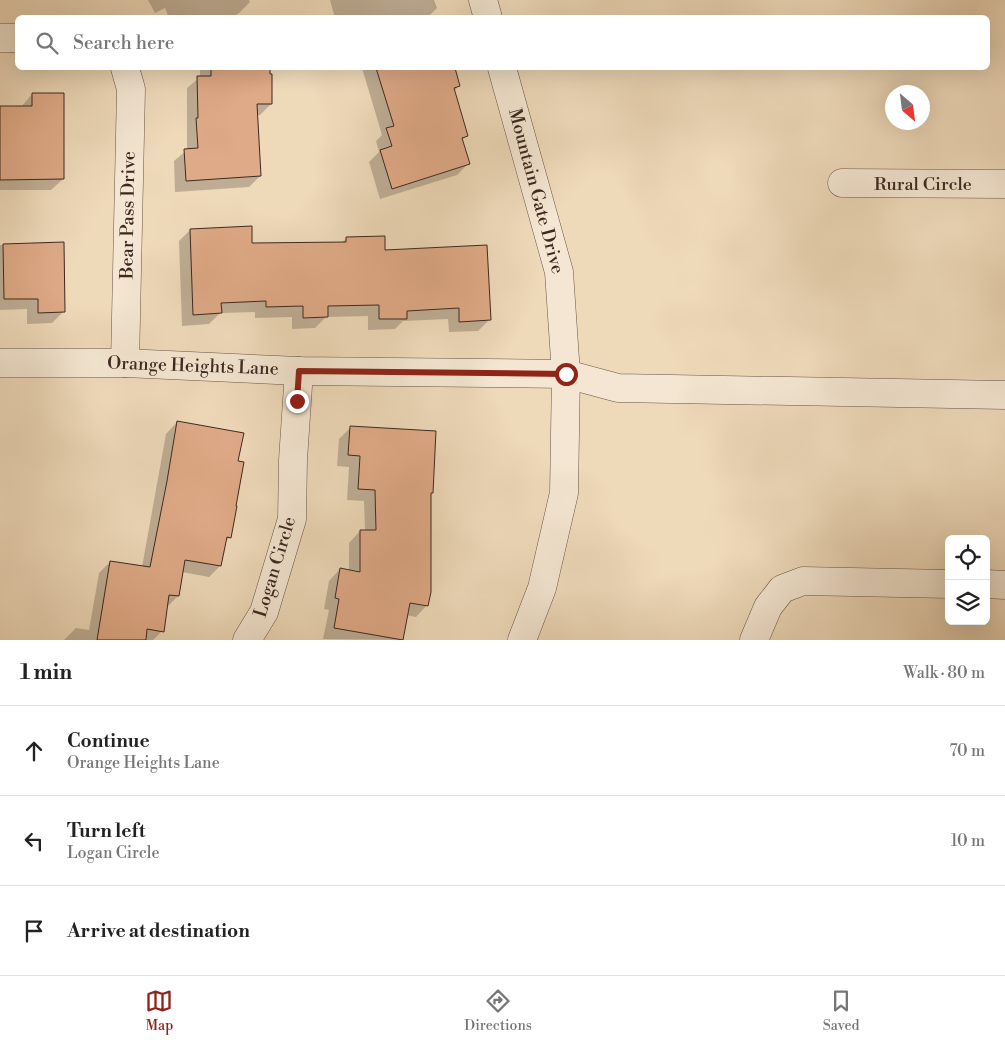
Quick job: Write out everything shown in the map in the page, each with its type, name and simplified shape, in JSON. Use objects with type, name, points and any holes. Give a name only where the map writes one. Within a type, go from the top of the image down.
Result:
[{"type":"street","points":[[484,0],[487,15]]},
{"type":"street","points":[[0,38],[15,38]]},
{"type":"street","name":"Bear Pass Drive","points":[[126,70],[131,88],[126,363]]},
{"type":"street","name":"Mountain Gate Drive","points":[[503,70],[559,272],[566,374],[564,494],[542,588],[522,640]]},
{"type":"street","name":"Rural Circle","points":[[842,183],[1005,184]]},
{"type":"street","name":"Orange Heights Lane","points":[[0,363],[126,363],[299,371],[566,374],[618,388],[1005,395]]},
{"type":"street","name":"Logan Circle","points":[[247,640],[264,612],[292,519],[293,460],[299,371]]},
{"type":"street","points":[[754,640],[768,608],[782,589],[803,581],[945,584]]},
{"type":"street","points":[[990,584],[1005,585]]},
{"type":"building","points":[[211,70],[270,70],[270,74],[272,74],[272,104],[257,104],[261,176],[186,181],[184,149],[198,148],[196,118],[198,118],[197,76],[211,76]]},
{"type":"building","points":[[377,70],[456,70],[460,86],[454,88],[468,136],[462,138],[470,164],[392,189],[380,150],[392,146],[386,128],[394,126]]},
{"type":"building","points":[[32,93],[64,93],[64,179],[0,180],[0,106],[32,106]]},
{"type":"building","points":[[252,226],[252,243],[346,242],[346,237],[385,236],[385,250],[487,245],[491,320],[459,322],[459,308],[407,311],[407,319],[379,319],[379,305],[328,306],[328,317],[303,318],[303,306],[266,307],[266,301],[221,303],[222,313],[193,315],[190,229]]},
{"type":"building","points":[[64,242],[65,312],[38,313],[38,299],[4,299],[3,244]]},
{"type":"building","points":[[177,421],[244,433],[238,461],[244,462],[237,506],[231,538],[227,537],[221,566],[185,560],[179,596],[169,595],[164,632],[147,629],[146,640],[97,640],[110,561],[150,567]]},
{"type":"building","points":[[350,426],[436,431],[433,493],[431,493],[431,592],[428,606],[410,603],[403,640],[334,628],[339,599],[335,598],[340,568],[360,572],[360,530],[376,530],[375,490],[358,489],[360,456],[348,455]]},
{"type":"route","points":[[297,401],[299,371],[566,374]]}]
